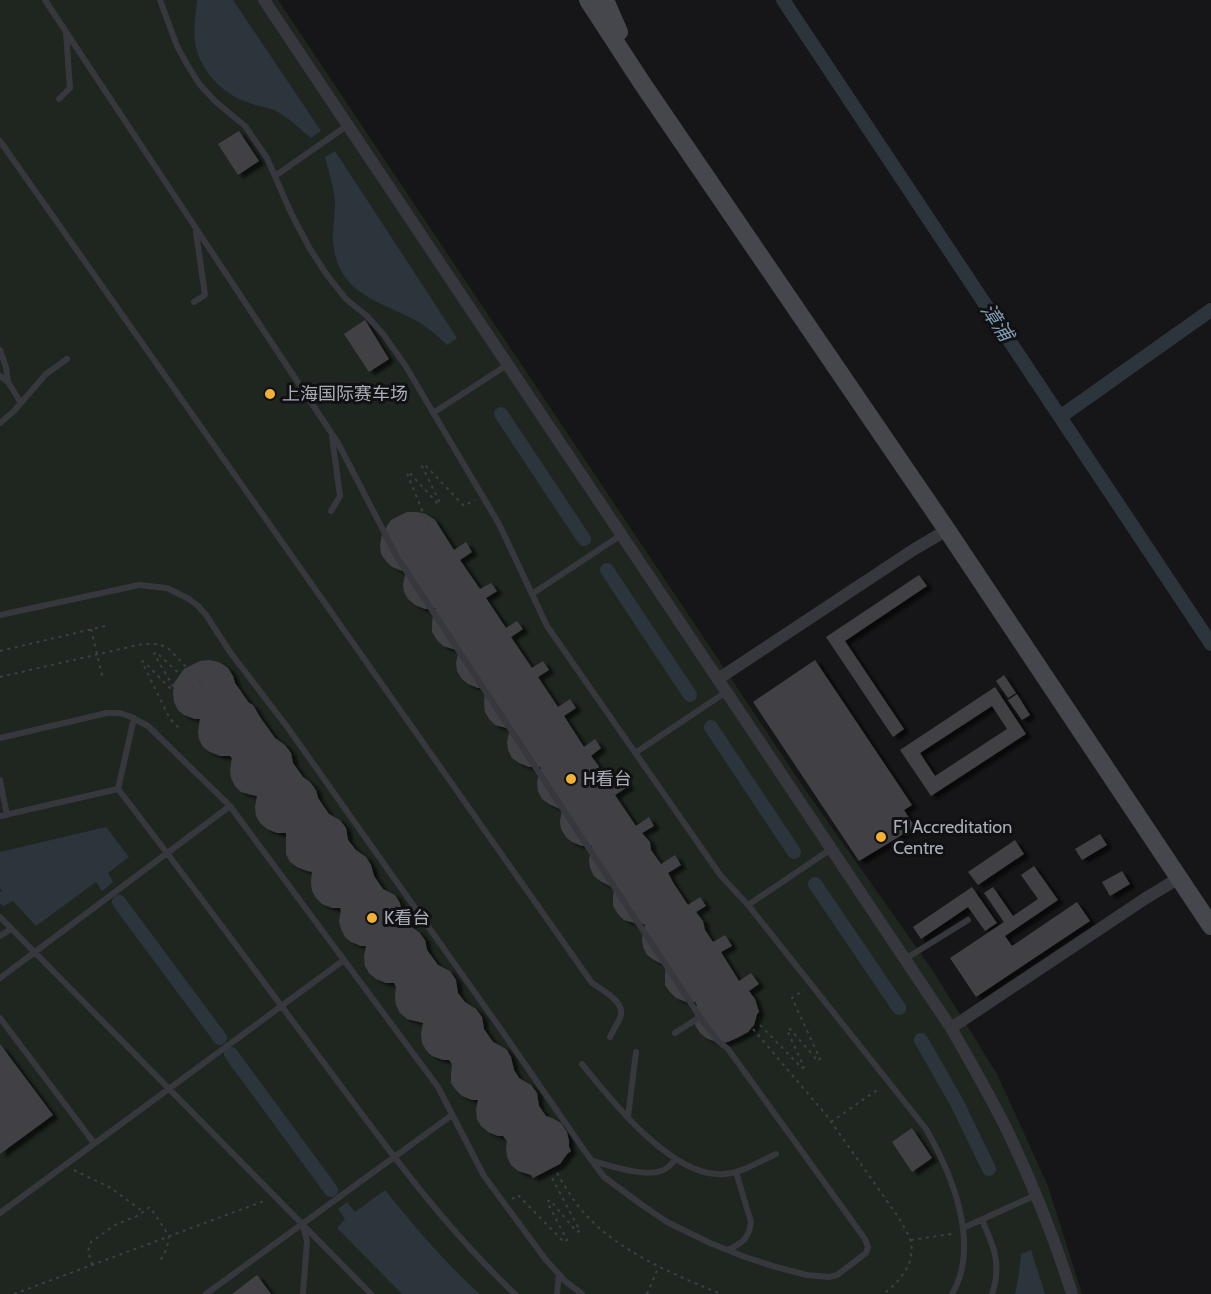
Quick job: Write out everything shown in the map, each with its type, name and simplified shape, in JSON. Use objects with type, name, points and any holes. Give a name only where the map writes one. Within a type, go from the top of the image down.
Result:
[{"type":"street","points":[[264,0],[951,1028],[995,1107],[1036,1195],[1072,1294]]},
{"type":"street","points":[[588,0],[642,83],[947,530],[1211,926]]},
{"type":"street","points":[[605,0],[642,83]]},
{"type":"street","points":[[718,679],[947,530]]},
{"type":"street","points":[[951,1028],[1146,898],[1179,879]]},
{"type":"lane","points":[[0,615],[139,585],[167,588],[189,599],[198,606],[288,728],[604,1177],[667,1222],[728,1250],[776,1267],[807,1275],[829,1277],[837,1275],[866,1253],[868,1247],[865,1239],[728,1049],[718,1041],[700,1017],[397,557],[332,434],[45,0]]},
{"type":"lane","points":[[160,0],[177,46],[188,66],[200,85],[216,102],[245,126],[267,158],[291,213],[327,275],[346,299],[367,316],[383,334],[405,365],[499,524],[547,626],[721,876],[748,905],[926,1129],[950,1175],[963,1228],[962,1269],[952,1294]]},
{"type":"lane","points":[[59,99],[70,88],[66,32]]},
{"type":"lane","points":[[275,176],[348,125]]},
{"type":"lane","points":[[0,141],[592,983],[619,1004],[621,1015],[610,1037]]},
{"type":"lane","points":[[194,302],[205,295],[196,229]]},
{"type":"lane","points":[[0,350],[6,366],[8,382]]},
{"type":"lane","points":[[0,423],[15,411],[46,374],[67,359]]},
{"type":"lane","points":[[433,412],[507,365]]},
{"type":"lane","points":[[0,376],[8,382],[21,403]]},
{"type":"lane","points":[[332,434],[340,496],[332,511]]},
{"type":"lane","points":[[532,594],[621,535]]},
{"type":"lane","points":[[635,753],[726,691]]},
{"type":"lane","points":[[0,738],[106,713],[119,713],[135,718],[148,726],[230,806],[438,1087],[484,1176],[546,1260],[565,1281],[582,1294]]},
{"type":"lane","points":[[118,789],[135,718]]},
{"type":"lane","points":[[0,780],[4,816],[118,789]]},
{"type":"lane","points":[[118,789],[394,1157],[435,1209],[515,1294]]},
{"type":"lane","points":[[0,978],[230,806]]},
{"type":"lane","points":[[748,905],[831,849]]},
{"type":"lane","points":[[0,917],[370,1294]]},
{"type":"lane","points":[[905,959],[968,920]]},
{"type":"lane","points":[[0,936],[12,929]]},
{"type":"lane","points":[[1,1211],[344,960]]},
{"type":"lane","points":[[675,1033],[700,1017]]},
{"type":"lane","points":[[0,1018],[94,1143]]},
{"type":"lane","points":[[628,1117],[636,1052]]},
{"type":"lane","points":[[582,1064],[604,1092],[654,1144],[676,1159],[695,1168],[718,1175],[736,1172],[776,1154]]},
{"type":"lane","points":[[206,1294],[452,1115]]},
{"type":"lane","points":[[591,1161],[624,1170],[657,1172],[670,1166],[676,1159]]},
{"type":"lane","points":[[728,1250],[744,1242],[751,1227],[736,1172]]},
{"type":"lane","points":[[963,1228],[1036,1195]]},
{"type":"lane","points":[[982,1220],[998,1263],[996,1283],[992,1294]]},
{"type":"lane","points":[[302,1224],[306,1235],[303,1294]]},
{"type":"lane","points":[[306,1246],[315,1243],[325,1247]]},
{"type":"lane","points":[[557,1294],[559,1274]]},
{"type":"path","points":[[428,525],[407,473],[409,472],[438,504],[440,503],[422,465],[424,464],[464,506],[482,495]]},
{"type":"path","points":[[0,651],[105,626]]},
{"type":"path","points":[[90,629],[103,679]]},
{"type":"path","points":[[0,677],[97,654],[145,644],[158,644],[168,648],[203,685],[200,693],[156,652],[154,654],[176,691],[174,692],[142,662],[170,719],[179,728]]},
{"type":"path","points":[[760,1025],[802,1068],[804,1067],[787,1030],[790,1029],[818,1061],[820,1059],[792,998],[812,985]]},
{"type":"path","points":[[753,1029],[831,1122],[899,1218],[911,1240],[909,1265],[899,1280],[884,1294]]},
{"type":"path","points":[[831,1122],[888,1082]]},
{"type":"path","points":[[64,1166],[109,1187],[144,1212]]},
{"type":"path","points":[[557,1173],[569,1194],[594,1224],[614,1240],[685,1279],[721,1294]]},
{"type":"path","points":[[505,1205],[518,1195],[564,1242],[567,1240],[547,1202],[550,1200],[577,1232],[579,1231],[550,1174]]},
{"type":"path","points":[[15,1294],[275,1197]]},
{"type":"path","points":[[92,1265],[88,1251],[91,1242],[115,1225],[137,1216],[150,1207],[169,1236],[167,1248],[159,1263]]},
{"type":"path","points":[[911,1240],[951,1234]]},
{"type":"path","points":[[647,1294],[660,1266]]},
{"type":"shaded area","name":"上海国际赛车场","points":[[0,0],[278,0],[804,788],[933,971],[997,1074],[1048,1186],[1082,1294],[0,1294]]},
{"type":"shaded area","points":[[197,0],[233,0],[321,131],[311,138],[279,113],[238,98],[213,79],[197,52],[194,26]]},
{"type":"shaded area","points":[[335,151],[457,338],[447,345],[422,324],[368,297],[346,278],[338,265],[333,238],[334,197],[325,157]]},
{"type":"shaded area","points":[[106,827],[129,857],[108,873],[113,882],[102,891],[96,882],[36,926],[13,901],[3,906],[0,903],[2,890],[0,888],[0,852]]},
{"type":"shaded area","points":[[385,1190],[442,1257],[480,1294],[402,1294],[337,1228],[345,1219],[338,1209],[347,1202],[355,1212]]},
{"type":"shaded area","points":[[1031,1250],[1045,1294],[1015,1294],[1021,1254]]},
{"type":"building","points":[[239,131],[259,161],[238,175],[218,144]]},
{"type":"building","points":[[365,320],[389,359],[369,372],[344,334]]},
{"type":"building","name":"H看台","points":[[407,512],[426,514],[435,520],[454,550],[466,542],[472,552],[460,560],[480,589],[491,583],[497,591],[486,598],[506,628],[517,621],[523,629],[511,637],[532,668],[543,661],[549,670],[538,677],[558,707],[570,699],[576,708],[564,716],[584,747],[595,739],[601,748],[591,756],[609,786],[623,777],[629,786],[615,795],[636,826],[649,817],[654,826],[642,833],[650,842],[651,850],[661,864],[675,855],[681,865],[668,873],[674,884],[688,905],[700,897],[706,906],[696,912],[713,942],[725,935],[732,946],[721,952],[739,981],[751,973],[759,984],[749,991],[755,999],[759,1012],[754,1025],[748,1032],[725,1043],[706,1038],[700,1033],[695,1025],[697,1005],[695,1002],[686,1002],[676,998],[665,985],[666,966],[647,955],[642,939],[645,925],[624,920],[613,906],[614,888],[594,876],[589,860],[592,846],[582,846],[566,837],[561,829],[562,810],[542,799],[537,783],[541,768],[529,767],[512,758],[507,742],[510,729],[495,725],[485,712],[487,688],[478,688],[462,679],[457,671],[456,663],[459,650],[443,646],[432,632],[433,614],[436,608],[425,609],[408,599],[403,584],[406,571],[392,567],[381,554],[382,535],[387,526],[391,520]]},
{"type":"building","points":[[919,575],[927,586],[845,641],[904,729],[893,737],[826,637]]},
{"type":"building","points":[[815,660],[912,805],[904,810],[915,827],[859,861],[753,702]]},
{"type":"building","name":"K看台","points":[[200,661],[219,662],[228,668],[249,703],[253,705],[275,738],[291,753],[293,763],[316,790],[318,798],[329,814],[340,820],[346,828],[348,840],[366,857],[374,876],[383,889],[395,895],[400,903],[403,916],[425,940],[427,950],[438,965],[450,971],[456,980],[458,993],[482,1017],[484,1029],[493,1042],[506,1049],[519,1078],[531,1085],[537,1093],[539,1106],[546,1116],[561,1123],[567,1132],[571,1151],[560,1164],[533,1178],[511,1165],[507,1157],[507,1141],[503,1136],[488,1132],[477,1119],[478,1100],[462,1096],[451,1083],[452,1064],[449,1060],[432,1056],[426,1050],[421,1034],[423,1023],[407,1019],[400,1013],[396,1005],[394,983],[376,979],[369,973],[364,957],[366,946],[351,942],[345,937],[339,921],[340,908],[322,904],[312,891],[312,872],[290,862],[286,854],[286,833],[277,833],[260,823],[255,807],[257,796],[241,792],[231,778],[232,758],[220,756],[203,747],[198,731],[200,719],[184,715],[178,710],[173,694],[174,683],[184,669]]},
{"type":"building","points":[[1004,675],[1016,693],[1008,698],[996,681]]},
{"type":"building","points":[[995,687],[1026,734],[931,796],[900,750]],"holes":[[[992,706],[1007,729],[935,776],[920,753]]]},
{"type":"building","points":[[1017,694],[1030,715],[1022,720],[1008,700]]},
{"type":"building","points":[[1100,834],[1107,845],[1082,860],[1075,849]]},
{"type":"building","points":[[1015,840],[1024,854],[978,885],[968,872]]},
{"type":"building","points":[[1034,866],[1058,900],[1005,936],[1012,946],[1077,902],[1090,921],[976,997],[950,958],[1004,922],[984,893],[993,887],[1013,916],[1038,899],[1021,875]]},
{"type":"building","points":[[1122,871],[1130,884],[1110,896],[1102,882]]},
{"type":"building","points":[[972,887],[997,923],[985,931],[968,907],[921,939],[913,927]]},
{"type":"building","points":[[0,1044],[53,1115],[0,1154]]},
{"type":"building","points":[[912,1128],[932,1158],[912,1172],[892,1142]]},
{"type":"building","points":[[257,1275],[271,1294],[232,1294]]},
{"type":"waterway","name":"漳浦","points":[[783,0],[1211,644]]},
{"type":"waterway","points":[[1060,417],[1211,310]]},
{"type":"waterway","points":[[501,414],[584,539]]},
{"type":"waterway","points":[[607,570],[690,695]]},
{"type":"waterway","points":[[711,727],[794,852]]},
{"type":"waterway","points":[[815,884],[899,1008]]},
{"type":"waterway","points":[[119,902],[220,1038]]},
{"type":"waterway","points":[[921,1040],[957,1103],[989,1169]]},
{"type":"waterway","points":[[231,1054],[331,1190]]},
{"type":"place","name":"上海国际赛车场","points":[[270,394]]},
{"type":"place","name":"H看台","points":[[571,779]]},
{"type":"place","name":"F1 Accreditation Centre","points":[[881,837]]},
{"type":"place","name":"K看台","points":[[372,918]]}]
